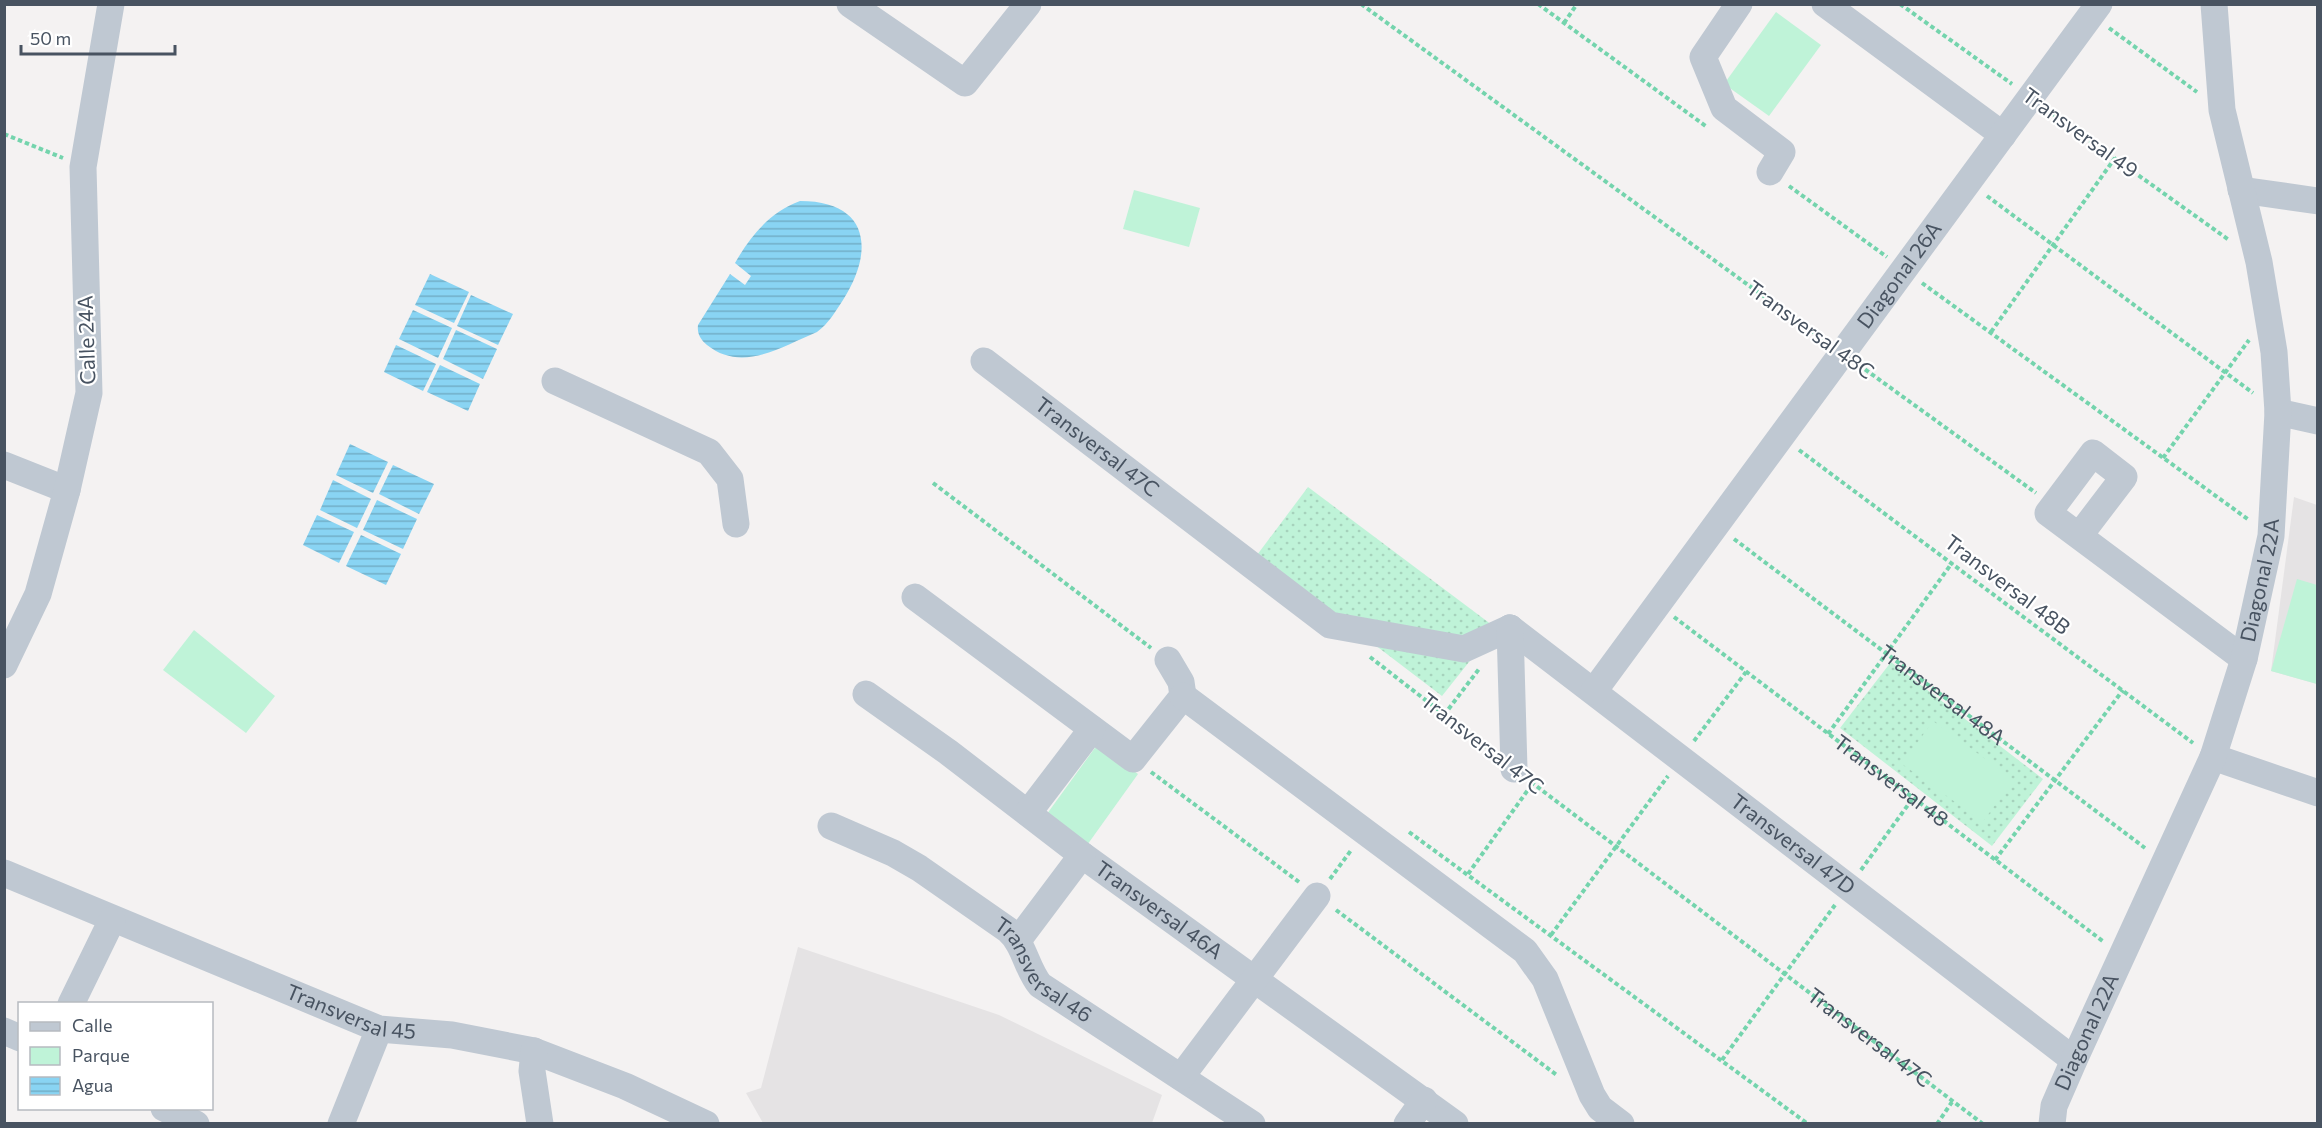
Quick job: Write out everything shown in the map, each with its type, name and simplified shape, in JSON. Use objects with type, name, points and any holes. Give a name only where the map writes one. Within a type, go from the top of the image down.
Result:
[{"type":"street","name":"Calle 24A","points":[[6,660],[38,594],[67,490],[89,393],[84,167],[111,4]]},
{"type":"street","points":[[850,4],[965,83],[1023,6]]},
{"type":"street","points":[[1738,4],[1703,57],[1724,108],[1782,152],[1770,172]]},
{"type":"street","points":[[1825,4],[2004,135]]},
{"type":"street","name":"Diagonal 22A","points":[[2052,1124],[2054,1106],[2074,1060],[2213,757],[2244,659],[2271,536],[2278,412],[2269,313],[2222,110],[2214,4]]},
{"type":"street","name":"Diagonal 26A","points":[[1594,691],[1718,526],[2096,10]]},
{"type":"street","points":[[2241,190],[2318,201]]},
{"type":"street","name":"Transversal 47C","points":[[984,361],[1329,625],[1464,649],[1510,628]]},
{"type":"street","points":[[555,381],[709,452],[730,479],[736,524]]},
{"type":"street","points":[[2278,412],[2318,420]]},
{"type":"street","points":[[2079,536],[2124,477],[2093,453],[2048,513],[2244,659]]},
{"type":"street","points":[[4,465],[67,490]]},
{"type":"street","points":[[915,597],[1133,759],[1183,696]]},
{"type":"street","points":[[1510,628],[1523,776]]},
{"type":"street","name":"Transversal 47D","points":[[1510,628],[2074,1060]]},
{"type":"street","points":[[1168,660],[1181,682],[1183,696],[1525,951],[1545,979],[1592,1095],[1600,1108],[1621,1124]]},
{"type":"street","name":"Transversal 46A","points":[[866,694],[1082,855],[1455,1124]]},
{"type":"street","points":[[1028,813],[1092,729]]},
{"type":"street","points":[[2213,757],[2318,793]]},
{"type":"street","name":"Transversal 46","points":[[831,826],[893,853],[919,868],[1019,939],[1030,970],[1040,985],[1252,1124]]},
{"type":"street","points":[[1019,939],[1082,855]]},
{"type":"street","name":"Transversal 45","points":[[4,873],[112,920],[379,1029],[452,1035],[534,1051],[625,1086],[706,1124]]},
{"type":"street","points":[[1181,1077],[1317,896]]},
{"type":"street","points":[[72,1002],[112,920]]},
{"type":"street","points":[[341,1124],[379,1029]]},
{"type":"street","points":[[4,1031],[18,1037]]},
{"type":"street","points":[[534,1051],[532,1071],[540,1124]]},
{"type":"street","points":[[1407,1124],[1424,1100]]},
{"type":"street","points":[[168,1110],[196,1124]]},
{"type":"path","name":"Transversal 48C","points":[[1361,4],[2053,506]]},
{"type":"path","points":[[1564,23],[1577,4]]},
{"type":"path","name":"Transversal 49","points":[[1900,4],[2230,241]]},
{"type":"path","points":[[2096,10],[2222,110]]},
{"type":"path","points":[[4,134],[84,167]]},
{"type":"path","points":[[1991,332],[2115,158]]},
{"type":"path","points":[[1969,182],[2278,412]]},
{"type":"path","points":[[2163,458],[2269,313]]},
{"type":"path","name":"Transversal 48B","points":[[1782,438],[2213,757]]},
{"type":"path","name":"Transversal 48A","points":[[1718,526],[2165,863]]},
{"type":"path","points":[[1828,734],[1952,563]]},
{"type":"path","name":"Transversal 48","points":[[1659,606],[2121,955]]},
{"type":"path","name":"Transversal 47C","points":[[1365,652],[1523,776],[1983,1124]]},
{"type":"path","points":[[1444,715],[1484,663]]},
{"type":"path","points":[[1551,935],[1746,672]]},
{"type":"path","points":[[1995,860],[2123,690]]},
{"type":"path","points":[[1133,759],[1562,1079]]},
{"type":"path","points":[[1468,874],[1523,776]]},
{"type":"path","points":[[1722,1060],[1913,798]]},
{"type":"path","points":[[1317,896],[1364,832]]},
{"type":"path","points":[[1937,1124],[1952,1102]]},
{"type":"shaded area","points":[[2294,497],[2317,505],[2317,684],[2271,671]]},
{"type":"shaded area","points":[[798,947],[999,1015],[1162,1095],[1152,1123],[763,1123],[746,1093],[761,1088]]},
{"type":"green space","points":[[1776,12],[1821,45],[1769,116],[1724,84]]},
{"type":"green space","points":[[1134,190],[1200,208],[1189,247],[1123,229]]},
{"type":"green space","points":[[1308,487],[1496,628],[1442,696],[1257,555]]},
{"type":"green space","points":[[2297,579],[2317,585],[2317,684],[2271,671]]},
{"type":"green space","points":[[194,630],[275,696],[246,733],[163,670]]},
{"type":"green space","points":[[1891,662],[2043,779],[1992,846],[1840,728]]},
{"type":"green space","points":[[1933,721],[2013,779],[1983,822],[1902,764]]},
{"type":"green space","points":[[1097,745],[1138,774],[1085,848],[1044,818]]},
{"type":"water","points":[[800,201],[823,203],[840,209],[852,219],[859,232],[862,247],[859,263],[843,300],[832,317],[817,332],[776,350],[748,357],[734,357],[720,353],[702,340],[698,325],[730,274],[745,285],[751,276],[735,263],[755,234],[779,211]]},
{"type":"water","points":[[430,274],[469,292],[454,323],[415,305]]},
{"type":"water","points":[[471,295],[513,314],[498,345],[457,326]]},
{"type":"water","points":[[413,310],[452,328],[438,358],[399,339]]},
{"type":"water","points":[[456,330],[497,349],[483,379],[443,359]]},
{"type":"water","points":[[396,345],[436,364],[423,391],[384,372]]},
{"type":"water","points":[[440,365],[480,384],[468,411],[427,392]]},
{"type":"water","points":[[350,444],[388,462],[373,493],[336,475]]},
{"type":"water","points":[[393,465],[434,484],[419,514],[379,494]]},
{"type":"water","points":[[333,480],[371,499],[357,528],[320,510]]},
{"type":"water","points":[[377,500],[417,519],[403,549],[363,530]]},
{"type":"water","points":[[317,515],[354,532],[339,563],[303,545]]},
{"type":"water","points":[[361,535],[401,554],[386,585],[346,566]]}]
